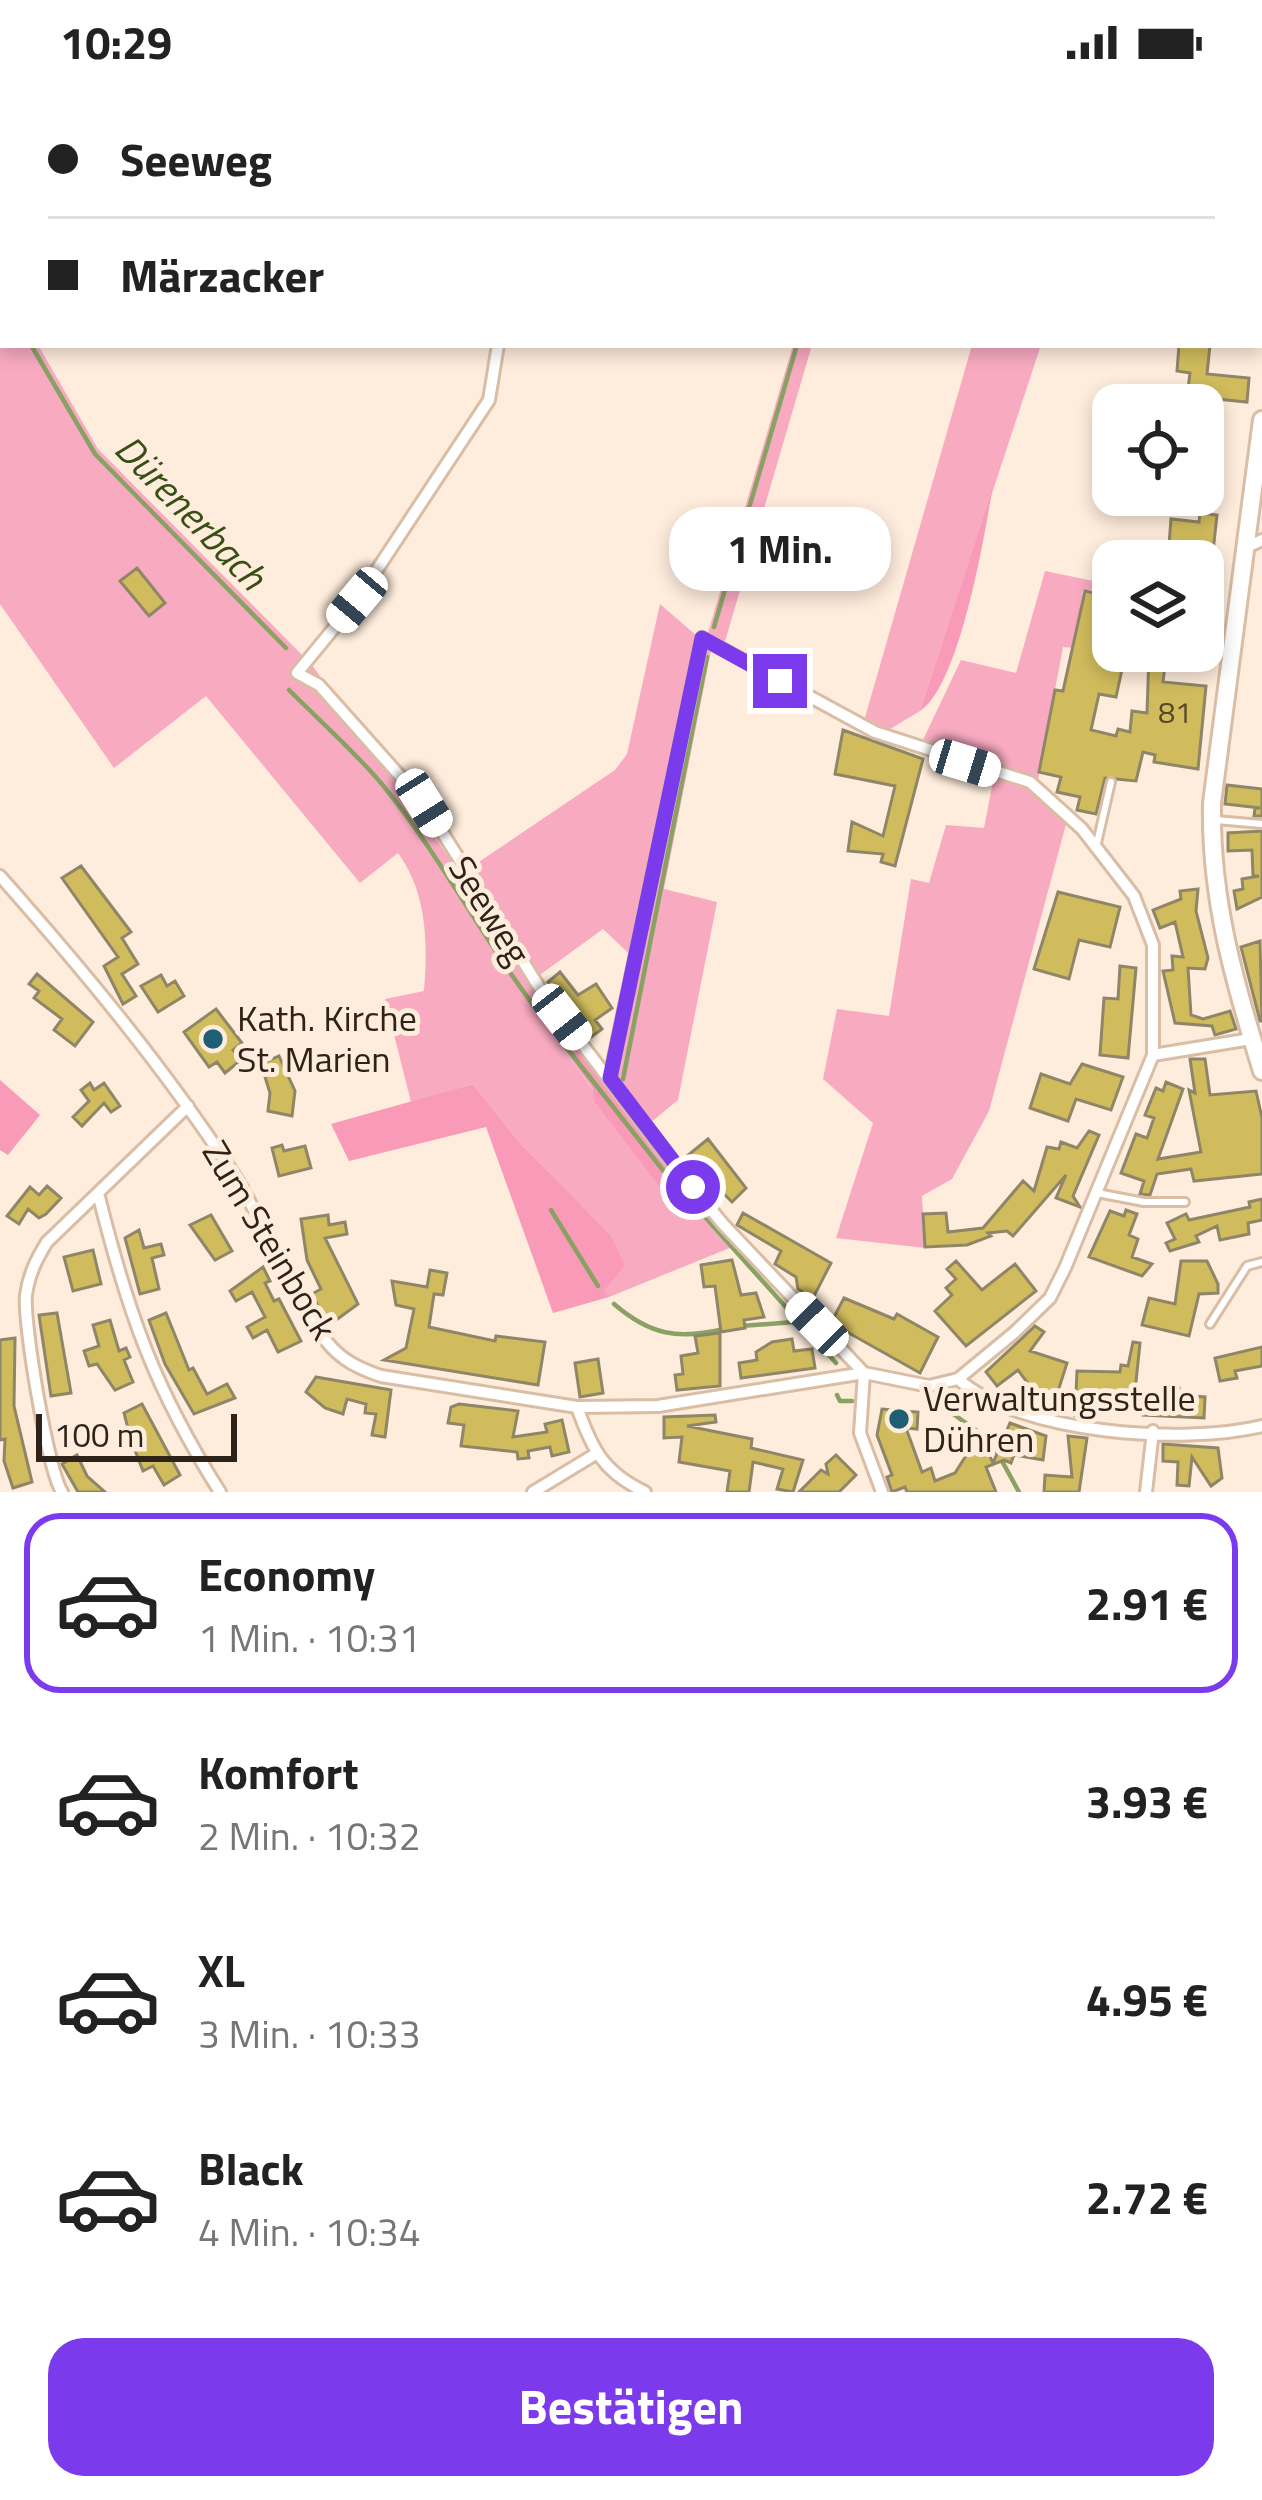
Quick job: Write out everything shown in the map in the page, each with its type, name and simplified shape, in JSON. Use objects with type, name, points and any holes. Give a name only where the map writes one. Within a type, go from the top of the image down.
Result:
[{"type":"main road","points":[[1261,1062],[1216,902],[1212,820],[1254,544],[1262,420]]},
{"type":"street","name":"Seeweg","points":[[498,348],[490,400],[357,600],[297,673],[319,685],[424,803],[514,951],[610,1078],[723,1224],[864,1373]]},
{"type":"street","points":[[610,1078],[702,638],[875,732],[1030,782],[1096,845],[1134,896],[1153,945],[1153,1055],[1051,1298],[958,1378],[929,1386],[864,1373],[860,1433],[882,1492]]},
{"type":"street","name":"Zum Steinbock","points":[[0,876],[103,994],[188,1106],[237,1179],[328,1344],[356,1367],[577,1407],[658,1406],[864,1373]]},
{"type":"street","points":[[1153,1055],[1251,1039]]},
{"type":"street","points":[[62,1492],[45,1428],[25,1301],[31,1268],[46,1242],[99,1197],[188,1106]]},
{"type":"street","points":[[99,1197],[128,1315],[179,1428],[220,1492]]},
{"type":"street","points":[[958,1378],[1030,1419],[1227,1434],[1262,1426]]},
{"type":"street","points":[[577,1407],[594,1455],[621,1480],[645,1492]]},
{"type":"street","points":[[1146,1492],[1153,1431]]},
{"type":"street","points":[[533,1492],[594,1455]]},
{"type":"lane","points":[[1096,845],[1111,782]]},
{"type":"lane","points":[[1212,820],[1262,824]]},
{"type":"lane","points":[[1094,1192],[1144,1202],[1186,1202]]},
{"type":"lane","points":[[1210,1324],[1247,1267],[1262,1262]]},
{"type":"shaded area","points":[[0,348],[40,348],[98,449],[312,665],[461,874],[615,770],[627,754],[660,604],[705,643],[792,348],[811,348],[721,655],[711,651],[664,889],[717,902],[678,1100],[650,1123],[614,1075],[640,964],[603,929],[530,982],[554,1014],[545,1023],[671,1199],[691,1180],[737,1245],[609,1297],[604,1291],[610,1234],[520,1143],[473,1084],[411,1102],[385,999],[424,991],[426,954],[420,901],[398,853],[360,883],[206,696],[114,768],[0,604]]},
{"type":"shaded area","points":[[971,348],[1040,348],[920,711],[885,732],[864,721]]},
{"type":"shaded area","points":[[992,491],[958,643],[947,673],[920,711]]},
{"type":"shaded area","points":[[1045,571],[1092,581],[1092,590],[1083,590],[1074,648],[1063,647],[1037,785],[1069,813],[989,1111],[952,1179],[922,1196],[925,1248],[836,1238],[873,1123],[823,1079],[837,1009],[889,1016],[911,879],[929,883],[946,825],[984,828],[996,766],[921,744],[961,660],[1016,673]]},
{"type":"shaded area","points":[[554,1014],[604,1079],[614,1075],[691,1180],[670,1200],[594,1101],[593,1089],[544,1022]]},
{"type":"shaded area","points":[[0,1080],[40,1115],[8,1155],[0,1150]]},
{"type":"shaded area","points":[[473,1084],[520,1143],[610,1234],[625,1266],[604,1290],[609,1297],[553,1313],[486,1127],[349,1161],[331,1124]]},
{"type":"building","points":[[1179,348],[1210,348],[1207,374],[1249,378],[1247,402],[1224,400],[1224,384],[1189,384],[1190,373],[1177,371]]},
{"type":"building","points":[[1200,516],[1217,516],[1214,540],[1169,540],[1171,519],[1199,522]]},
{"type":"building","points":[[137,568],[165,603],[149,616],[120,581]]},
{"type":"building","points":[[1085,591],[1092,592],[1092,672],[1121,672],[1116,697],[1099,694],[1091,730],[1116,736],[1118,729],[1130,732],[1132,711],[1147,713],[1148,672],[1164,672],[1163,682],[1206,686],[1198,769],[1154,762],[1155,755],[1143,752],[1136,781],[1105,778],[1096,814],[1077,810],[1080,797],[1057,792],[1061,777],[1039,772],[1055,690],[1063,691]]},
{"type":"building","points":[[843,730],[923,759],[895,866],[881,862],[883,854],[848,851],[852,822],[883,836],[895,786],[835,774]]},
{"type":"building","points":[[1227,785],[1262,789],[1262,816],[1254,816],[1255,808],[1260,808],[1225,804]]},
{"type":"building","points":[[1262,831],[1262,897],[1237,909],[1234,891],[1243,889],[1242,879],[1259,876],[1253,876],[1252,850],[1228,851],[1228,833]]},
{"type":"building","points":[[81,866],[131,932],[122,938],[138,964],[122,974],[136,996],[123,1004],[104,966],[118,957],[62,878]]},
{"type":"building","points":[[1198,889],[1196,911],[1208,958],[1205,969],[1188,968],[1191,1015],[1203,1019],[1230,1011],[1236,1029],[1215,1035],[1212,1026],[1175,1023],[1163,971],[1173,970],[1172,956],[1183,957],[1175,922],[1160,928],[1153,910],[1181,899],[1180,891]]},
{"type":"building","points":[[1058,892],[1120,907],[1110,947],[1079,940],[1069,979],[1034,969]]},
{"type":"building","points":[[1260,941],[1262,1021],[1241,947]]},
{"type":"building","points":[[1120,966],[1136,968],[1128,1058],[1100,1055],[1104,998],[1118,999]]},
{"type":"building","points":[[560,972],[578,995],[596,984],[612,1008],[595,1020],[602,1029],[590,1038],[548,982]]},
{"type":"building","points":[[37,974],[93,1022],[75,1046],[54,1030],[62,1019],[34,998],[39,991],[29,984]]},
{"type":"building","points":[[161,975],[167,986],[175,981],[184,996],[158,1012],[141,986]]},
{"type":"building","name":"Kath. Kirche St. Marien","points":[[216,1009],[242,1043],[233,1050],[241,1060],[225,1073],[217,1062],[209,1067],[184,1032]]},
{"type":"building","points":[[279,1056],[295,1091],[292,1116],[268,1111],[270,1093],[261,1064]]},
{"type":"building","points":[[1190,1059],[1205,1059],[1210,1095],[1256,1091],[1262,1118],[1262,1174],[1194,1181],[1191,1169],[1157,1174],[1150,1195],[1140,1194],[1144,1181],[1121,1173],[1136,1134],[1147,1138],[1154,1118],[1145,1115],[1156,1088],[1163,1091],[1166,1082],[1183,1089],[1158,1159],[1201,1152],[1189,1090],[1195,1093]]},
{"type":"building","points":[[1082,1064],[1123,1077],[1111,1110],[1076,1099],[1068,1121],[1030,1108],[1041,1074],[1070,1084]]},
{"type":"building","points":[[90,1083],[94,1090],[104,1083],[120,1106],[111,1112],[104,1103],[82,1126],[73,1117],[89,1101],[81,1090]]},
{"type":"building","points":[[1089,1131],[1099,1135],[1073,1196],[1080,1207],[1056,1198],[1066,1175],[1013,1236],[1007,1231],[988,1233],[991,1236],[967,1245],[925,1247],[923,1214],[946,1213],[948,1232],[983,1228],[1023,1181],[1034,1191],[1047,1147],[1059,1149],[1061,1142],[1077,1148]]},
{"type":"building","points":[[708,1139],[746,1188],[732,1202],[722,1192],[717,1195],[687,1156]]},
{"type":"building","points":[[282,1145],[284,1151],[305,1146],[311,1168],[279,1176],[272,1148]]},
{"type":"building","points":[[47,1186],[61,1198],[46,1214],[39,1218],[28,1209],[19,1224],[7,1216],[30,1187],[39,1195]]},
{"type":"building","points":[[1262,1199],[1262,1220],[1248,1223],[1249,1234],[1220,1240],[1217,1226],[1196,1236],[1199,1242],[1170,1251],[1166,1243],[1175,1239],[1167,1223],[1186,1214],[1189,1220],[1250,1207],[1249,1202]]},
{"type":"building","points":[[1126,1210],[1137,1214],[1129,1235],[1138,1239],[1132,1257],[1152,1264],[1142,1276],[1089,1257],[1110,1211],[1124,1216]]},
{"type":"building","points":[[743,1213],[831,1263],[813,1298],[798,1289],[796,1277],[775,1264],[781,1251],[737,1225]]},
{"type":"building","points":[[211,1215],[232,1251],[215,1260],[190,1225]]},
{"type":"building","points":[[328,1215],[329,1225],[345,1222],[347,1234],[325,1238],[358,1304],[328,1326],[312,1294],[321,1289],[307,1260],[301,1219]]},
{"type":"building","points":[[139,1230],[144,1248],[161,1244],[164,1255],[152,1258],[159,1289],[140,1294],[125,1238]]},
{"type":"building","points":[[93,1250],[101,1284],[73,1291],[64,1257]]},
{"type":"building","points":[[732,1260],[741,1295],[756,1293],[764,1317],[744,1320],[745,1328],[721,1332],[715,1286],[704,1287],[701,1265]]},
{"type":"building","points":[[956,1261],[982,1290],[1015,1264],[1036,1291],[966,1346],[935,1311],[952,1295],[946,1288],[956,1279],[947,1269]]},
{"type":"building","points":[[1181,1261],[1207,1261],[1218,1284],[1218,1293],[1199,1294],[1189,1336],[1142,1325],[1149,1298],[1175,1304]]},
{"type":"building","points":[[263,1267],[274,1301],[279,1299],[301,1341],[278,1352],[267,1330],[253,1338],[247,1327],[265,1317],[252,1292],[236,1301],[230,1291]]},
{"type":"building","points":[[430,1270],[447,1273],[443,1295],[434,1294],[429,1327],[495,1341],[496,1336],[545,1342],[538,1385],[384,1360],[406,1348],[414,1309],[396,1305],[392,1281],[427,1287]]},
{"type":"building","points":[[844,1298],[894,1319],[897,1314],[938,1337],[920,1373],[831,1323]]},
{"type":"building","points":[[57,1313],[71,1393],[51,1396],[39,1315]]},
{"type":"building","points":[[166,1313],[189,1370],[193,1368],[207,1394],[227,1384],[235,1398],[194,1414],[165,1364],[149,1320]]},
{"type":"building","points":[[110,1320],[119,1351],[126,1348],[130,1357],[124,1360],[133,1382],[115,1390],[97,1364],[89,1366],[84,1351],[99,1346],[93,1325]]},
{"type":"building","points":[[1035,1326],[1044,1332],[1030,1351],[1067,1363],[1052,1410],[1033,1405],[1036,1394],[1025,1391],[1027,1382],[1018,1370],[997,1386],[986,1372]]},
{"type":"building","points":[[720,1333],[720,1386],[677,1390],[675,1375],[683,1374],[681,1356],[698,1353],[695,1336]]},
{"type":"building","points":[[15,1338],[14,1406],[32,1482],[13,1488],[4,1461],[5,1439],[0,1440],[0,1340]]},
{"type":"building","points":[[792,1339],[794,1351],[812,1349],[815,1368],[741,1378],[739,1363],[757,1360],[756,1352],[772,1342]]},
{"type":"building","points":[[1133,1342],[1140,1343],[1134,1401],[1111,1399],[1106,1409],[1092,1408],[1091,1416],[1075,1415],[1077,1371],[1120,1372],[1121,1365],[1128,1366]]},
{"type":"building","points":[[1262,1347],[1262,1366],[1235,1371],[1237,1378],[1220,1381],[1215,1358]]},
{"type":"building","points":[[598,1359],[603,1393],[580,1397],[575,1363]]},
{"type":"building","points":[[316,1377],[391,1390],[385,1437],[372,1435],[376,1414],[365,1413],[366,1404],[347,1399],[343,1414],[325,1408],[306,1392]]},
{"type":"building","points":[[1162,1387],[1179,1388],[1179,1395],[1205,1397],[1204,1418],[1143,1415],[1145,1393],[1161,1394]]},
{"type":"building","points":[[142,1404],[180,1475],[164,1485],[153,1466],[143,1471],[131,1440],[124,1413]]},
{"type":"building","points":[[451,1407],[518,1411],[513,1437],[547,1432],[545,1424],[562,1420],[569,1452],[552,1456],[550,1447],[528,1451],[529,1458],[518,1459],[517,1452],[461,1446],[464,1425],[448,1423]]},
{"type":"building","points":[[882,1409],[918,1412],[917,1429],[906,1428],[922,1472],[931,1468],[935,1481],[955,1473],[967,1454],[984,1443],[993,1463],[1010,1423],[1046,1436],[1043,1460],[1014,1455],[1011,1463],[1004,1460],[986,1467],[996,1492],[907,1492],[905,1487],[892,1492],[887,1477],[892,1475],[877,1435]]},
{"type":"building","points":[[715,1415],[716,1422],[687,1426],[752,1439],[751,1448],[803,1460],[793,1492],[777,1489],[783,1469],[753,1462],[749,1492],[727,1492],[730,1471],[679,1462],[682,1437],[664,1438],[664,1417]]},
{"type":"building","points":[[1068,1436],[1087,1438],[1079,1492],[1044,1492],[1045,1475],[1072,1477]]},
{"type":"building","points":[[1163,1444],[1218,1448],[1222,1478],[1211,1486],[1192,1457],[1189,1486],[1177,1485],[1178,1462],[1163,1461]]},
{"type":"building","points":[[77,1455],[87,1476],[105,1492],[78,1492],[62,1464]]},
{"type":"building","points":[[836,1455],[856,1475],[839,1492],[799,1492],[821,1470],[828,1474],[826,1464]]},
{"type":"waterway","name":"Dürenerbach","points":[[33,348],[95,454],[286,648]]},
{"type":"waterway","points":[[714,627],[796,348]]},
{"type":"waterway","points":[[623,1079],[707,657]]},
{"type":"waterway","name":"Dürenerbach","points":[[289,690],[359,759],[403,811],[544,1019]]},
{"type":"waterway","name":"Dürenerbach","points":[[555,1033],[662,1169],[836,1363]]},
{"type":"waterway","name":"Dürenerbach","points":[[551,1210],[598,1286]]},
{"type":"waterway","name":"Dürenerbach","points":[[614,1304],[640,1323],[665,1332],[724,1329]]},
{"type":"waterway","name":"Dürenerbach","points":[[741,1326],[795,1322]]},
{"type":"waterway","points":[[950,1391],[951,1409]]},
{"type":"waterway","name":"Dürenerbach","points":[[837,1395],[840,1401],[852,1401]]},
{"type":"waterway","name":"Dürenerbach","points":[[949,1411],[991,1441],[1019,1492]]},
{"type":"place","name":"Kath. Kirche St. Marien","points":[[213,1039]]},
{"type":"place","name":"Verwaltungsstelle Dühren","points":[[899,1419]]},
{"type":"route","points":[[693,1187],[610,1078],[702,638],[780,681]]}]
